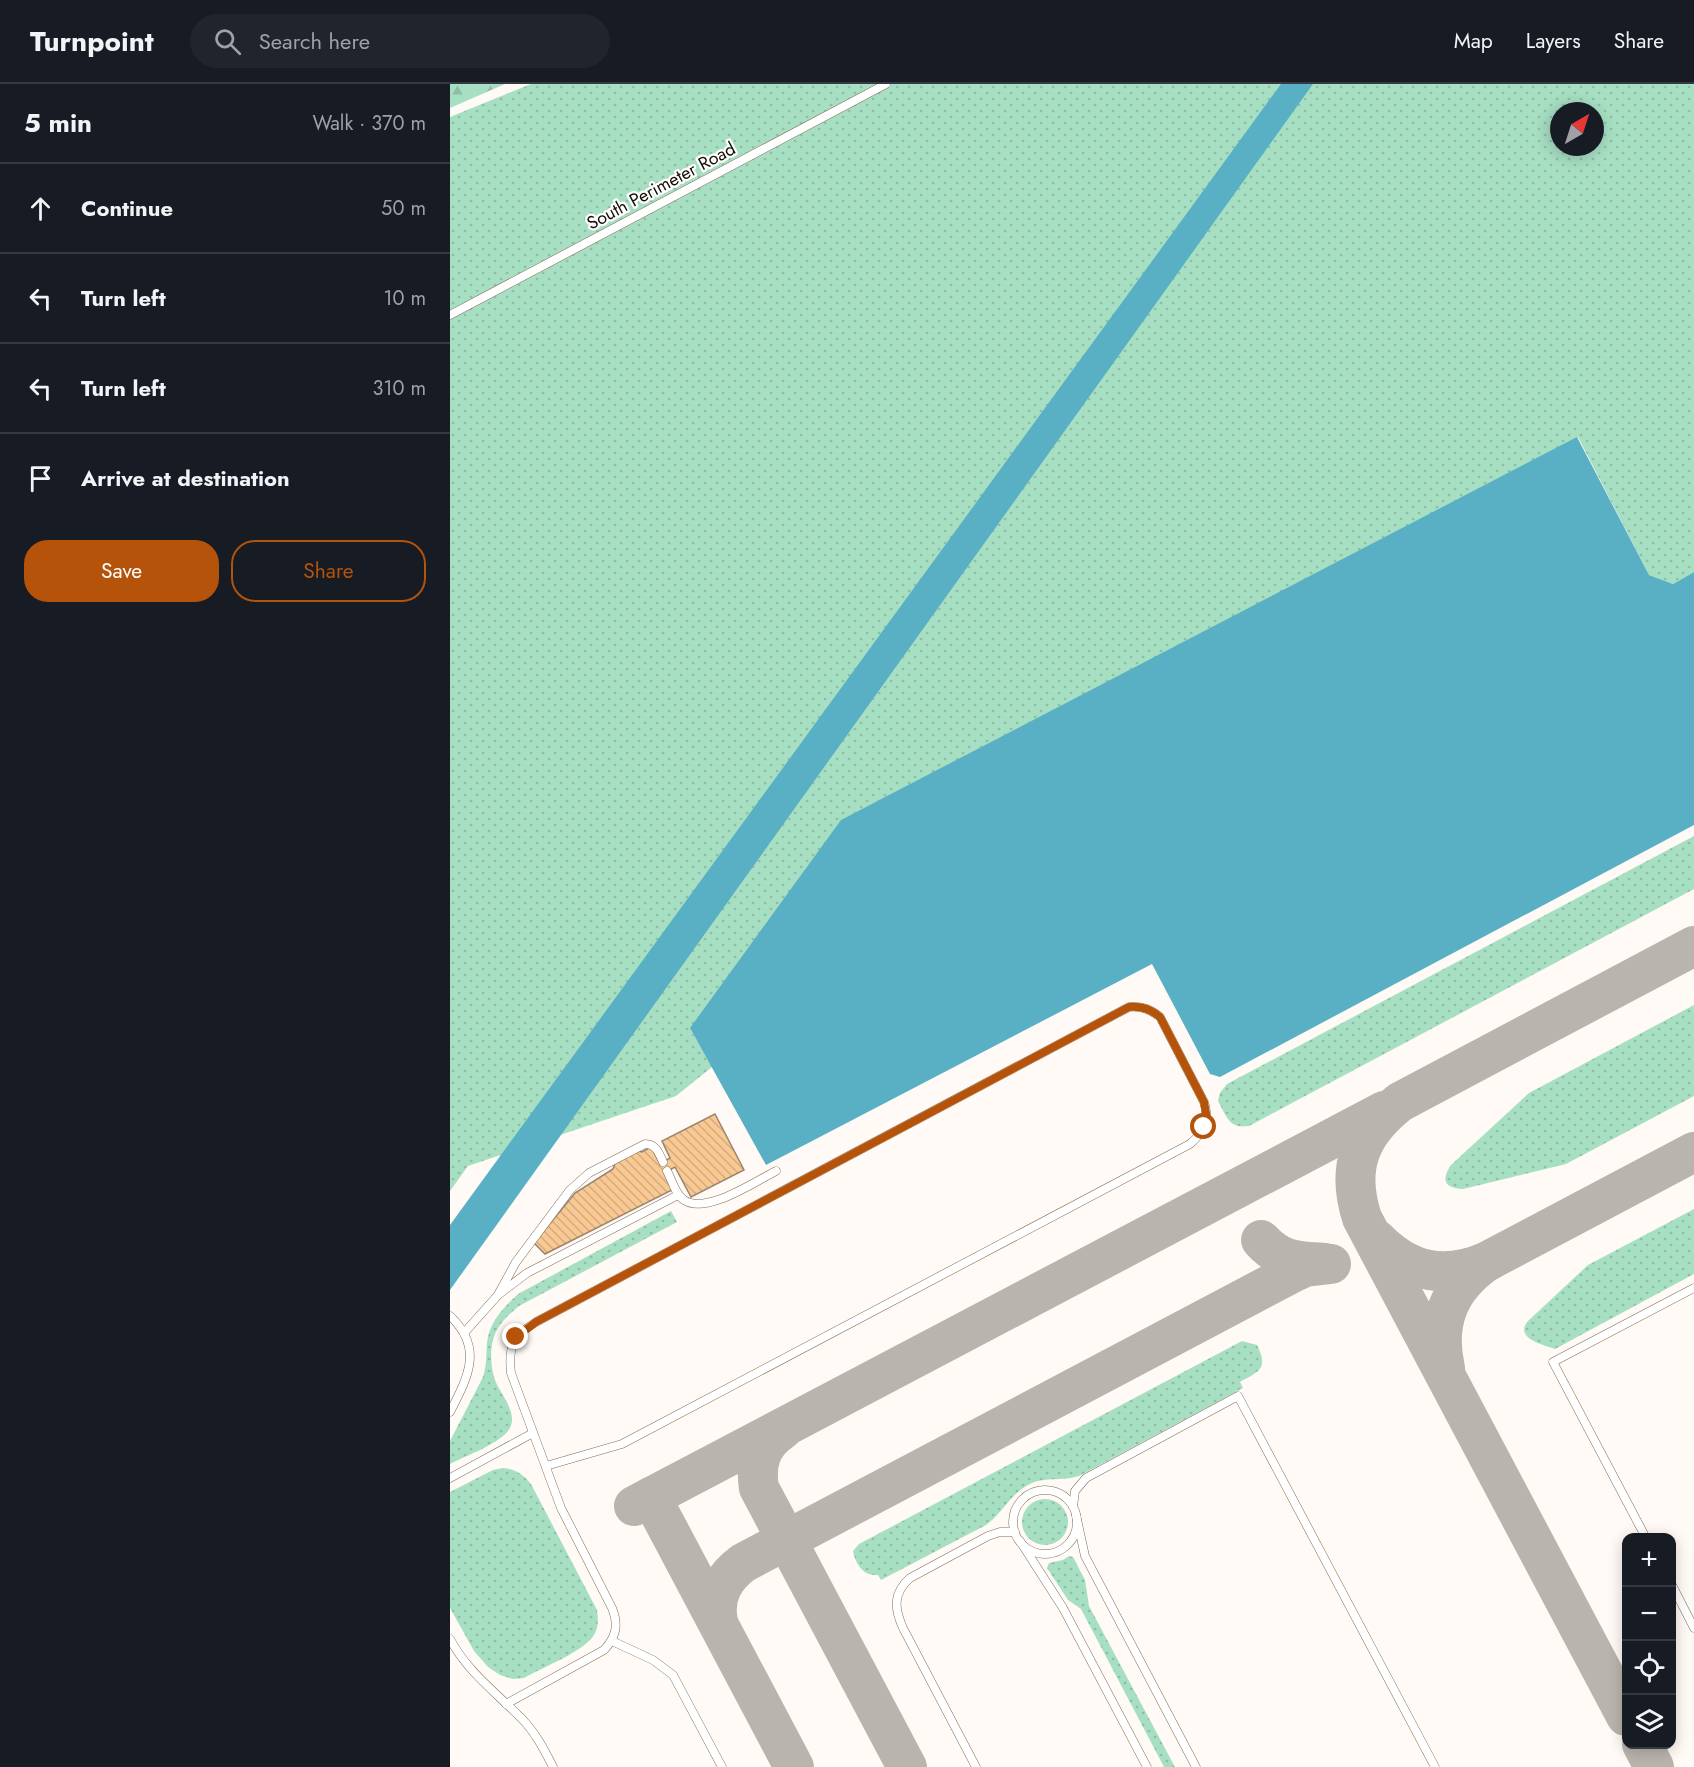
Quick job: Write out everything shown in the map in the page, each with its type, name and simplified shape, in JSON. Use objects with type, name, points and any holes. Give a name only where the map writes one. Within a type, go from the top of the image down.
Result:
[{"type":"lane","name":"South Perimeter Road","points":[[450,315],[885,84]]},
{"type":"lane","points":[[506,1704],[596,1655],[612,1641],[616,1628],[612,1608],[570,1528],[533,1433],[511,1373],[509,1359],[516,1337],[525,1329],[1129,1007],[1147,1008],[1160,1017],[1207,1111],[1204,1127],[1190,1143],[622,1444],[546,1466]]},
{"type":"lane","points":[[498,1295],[516,1262],[563,1198],[589,1173],[645,1144],[652,1144],[663,1162]]},
{"type":"lane","points":[[667,1172],[678,1195],[685,1201],[708,1204],[776,1171]]},
{"type":"lane","points":[[465,1333],[498,1295],[527,1273],[678,1195]]},
{"type":"lane","points":[[1643,1533],[1553,1362],[1694,1288]]},
{"type":"lane","points":[[450,1316],[465,1333],[470,1348],[469,1370],[450,1412]]},
{"type":"lane","points":[[1020,1541],[1028,1549],[1038,1553],[1049,1554],[1060,1550],[1074,1536],[1077,1527],[1075,1491],[1086,1478],[1238,1395],[1435,1767]]},
{"type":"lane","points":[[450,1478],[533,1433]]},
{"type":"lane","points":[[1148,1767],[1063,1608],[1015,1532],[1013,1521],[1016,1510],[1021,1500],[1030,1494],[1040,1491],[1059,1493],[1067,1499],[1075,1511],[1085,1556],[1196,1767]]},
{"type":"lane","points":[[976,1767],[897,1616],[897,1595],[902,1585],[920,1572],[988,1536],[1000,1532],[1015,1532]]},
{"type":"lane","points":[[1672,1587],[1694,1628]]},
{"type":"lane","points":[[450,1639],[469,1667],[532,1730],[553,1767]]},
{"type":"lane","points":[[612,1641],[653,1660],[673,1675],[722,1767]]},
{"type":"green space","points":[[450,84],[505,84],[450,108]]},
{"type":"green space","points":[[531,84],[1694,84],[1694,572],[1673,584],[1649,575],[1578,437],[690,1028],[712,1067],[676,1096],[468,1166],[450,1191],[450,117]]},
{"type":"green space","points":[[1694,836],[1694,889],[1249,1126],[1237,1126],[1226,1117],[1218,1101],[1220,1093],[1227,1084]]},
{"type":"green space","points":[[1694,1005],[1694,1096],[1566,1164],[1463,1189],[1448,1185],[1445,1179],[1451,1165],[1529,1093]]},
{"type":"green space","points":[[1694,1209],[1694,1274],[1555,1349],[1531,1340],[1524,1332],[1528,1321],[1588,1265]]},
{"type":"green space","points":[[671,1211],[677,1222],[519,1306],[504,1320],[494,1336],[491,1362],[495,1380],[510,1409],[512,1422],[510,1428],[506,1434],[491,1444],[450,1464],[450,1441],[483,1377],[488,1335],[503,1310],[518,1294]]},
{"type":"green space","points":[[1242,1341],[1257,1345],[1262,1359],[1257,1372],[1240,1382],[1243,1388],[1081,1475],[1042,1480],[1030,1484],[1017,1493],[986,1525],[881,1580],[878,1575],[864,1572],[858,1565],[853,1551],[859,1544]]},
{"type":"green space","points":[[503,1468],[519,1473],[531,1484],[597,1610],[598,1619],[595,1633],[583,1646],[524,1678],[513,1679],[500,1675],[488,1667],[474,1651],[450,1608],[450,1492],[493,1470]]},
{"type":"green space","points":[[1050,1499],[1062,1505],[1067,1513],[1067,1531],[1062,1539],[1054,1544],[1040,1545],[1032,1542],[1025,1535],[1022,1517],[1025,1509],[1032,1502]]},
{"type":"green space","points":[[1069,1556],[1073,1557],[1085,1580],[1089,1606],[1175,1767],[1164,1767],[1081,1609],[1068,1600],[1047,1568],[1049,1563]]},
{"type":"water","points":[[1281,84],[1313,84],[450,1290],[450,1225]]},
{"type":"water","points":[[1577,437],[1649,575],[1673,584],[1694,572],[1694,825],[1220,1077],[1210,1074],[1152,964],[766,1165],[690,1028],[841,820]]},
{"type":"building","points":[[715,1114],[744,1170],[691,1197],[675,1167],[664,1173],[672,1190],[545,1254],[534,1243],[575,1193],[613,1169],[616,1160],[634,1150],[642,1152],[651,1147],[660,1164],[670,1158],[662,1141]]},
{"type":"taxiway","points":[[1622,1708],[1362,1218],[1357,1200],[1356,1168],[1366,1140],[1386,1114],[1400,1102],[1694,946]]},
{"type":"taxiway","points":[[634,1506],[1384,1111]]},
{"type":"taxiway","points":[[1376,1239],[1388,1250],[1414,1266],[1441,1271],[1470,1268],[1486,1262],[1694,1152]]},
{"type":"taxiway","points":[[1261,1240],[1276,1253],[1290,1259],[1325,1263]]},
{"type":"taxiway","points":[[1445,1368],[1442,1336],[1448,1308],[1462,1284],[1486,1262]]},
{"type":"taxiway","points":[[718,1622],[718,1596],[730,1575],[743,1563],[1294,1272],[1305,1267],[1331,1264]]},
{"type":"taxiway","points":[[782,1430],[769,1441],[761,1455],[758,1470],[759,1488],[907,1767]]},
{"type":"taxiway","points":[[651,1497],[794,1767]]},
{"type":"taxiway","points":[[1645,1749],[1654,1767]]},
{"type":"route","points":[[516,1337],[536,1322],[1129,1007],[1147,1008],[1160,1017],[1204,1102],[1207,1119],[1204,1127]]}]
